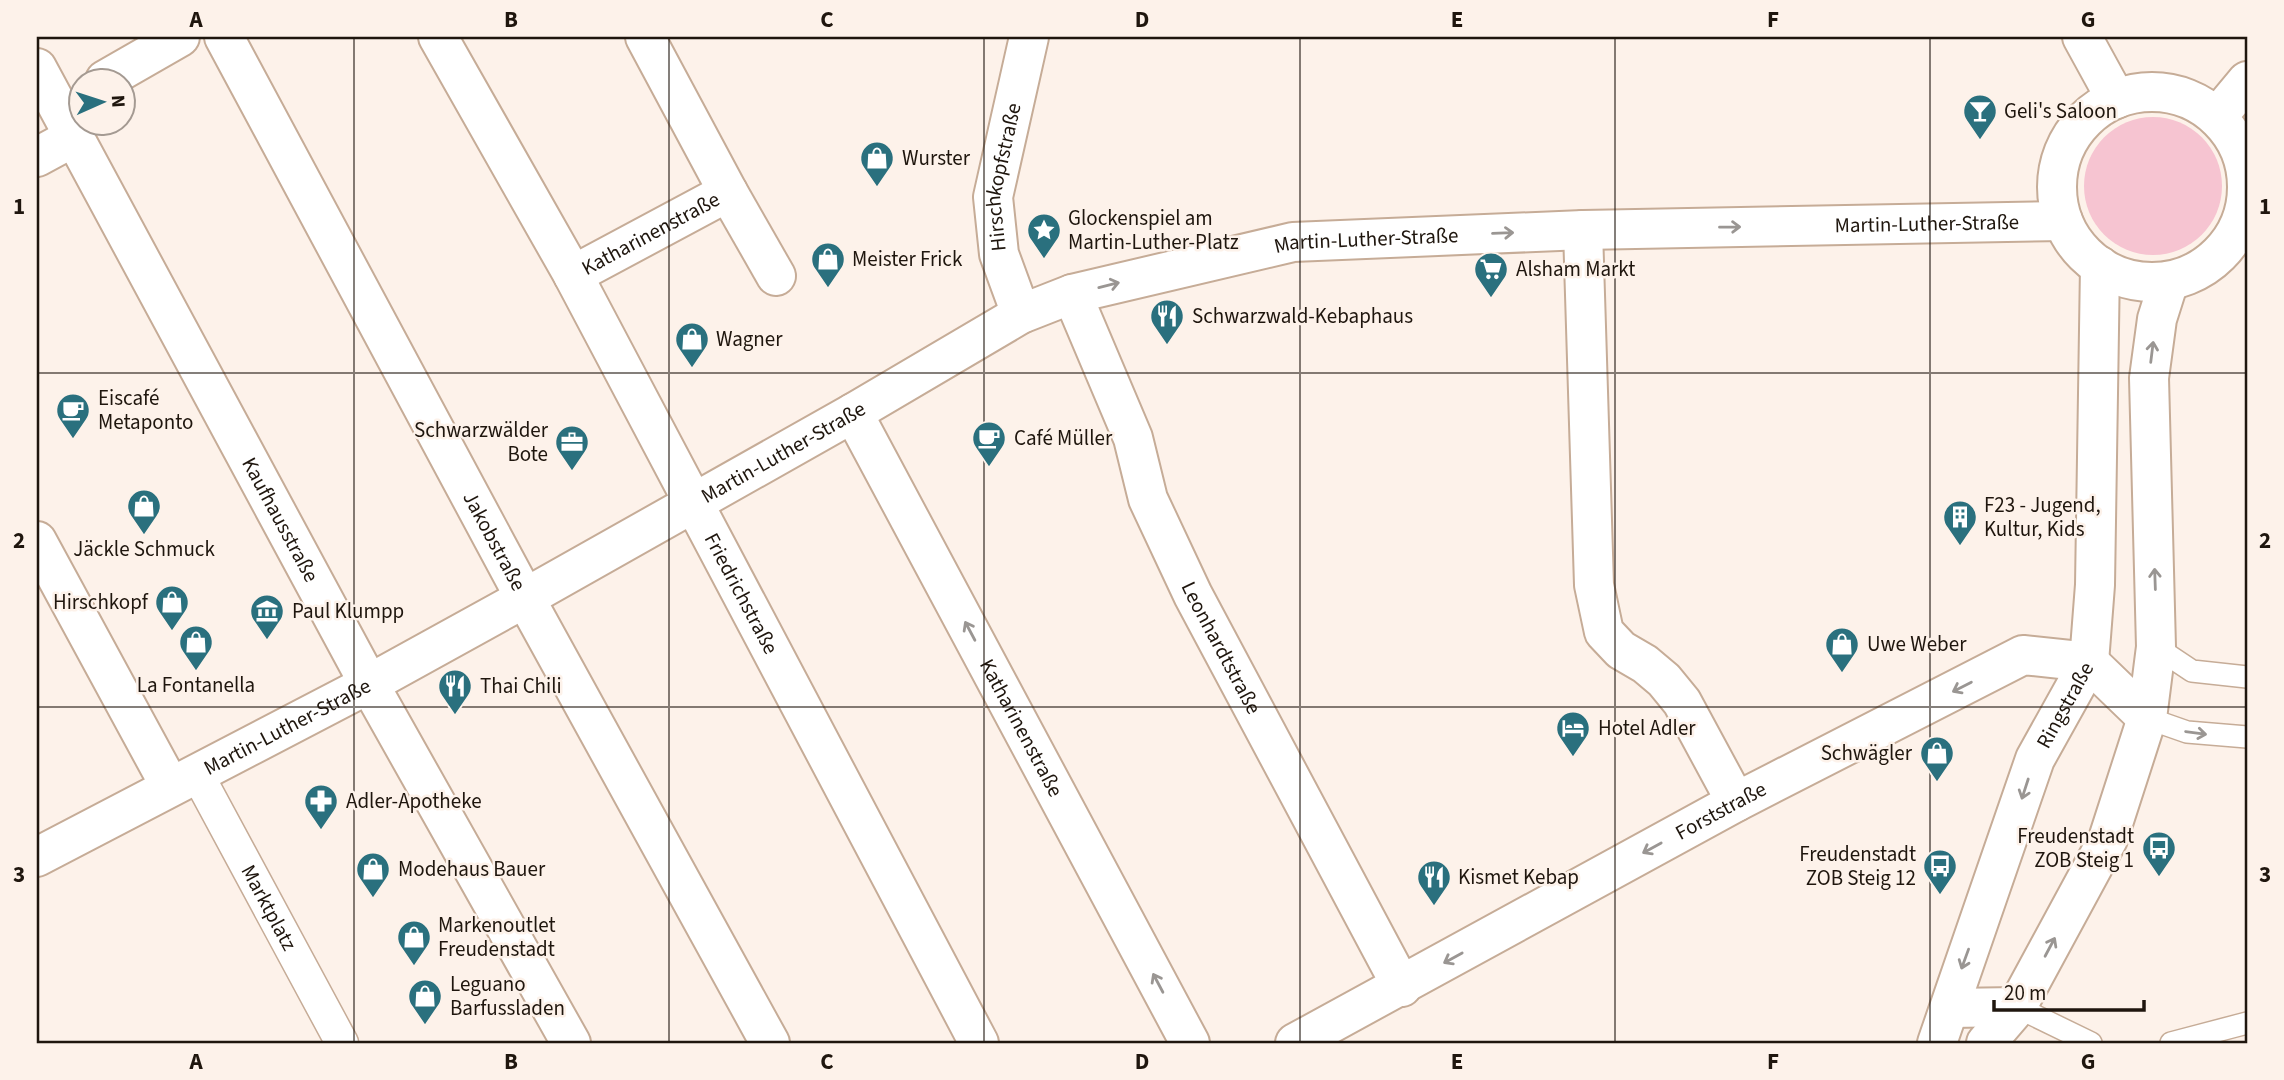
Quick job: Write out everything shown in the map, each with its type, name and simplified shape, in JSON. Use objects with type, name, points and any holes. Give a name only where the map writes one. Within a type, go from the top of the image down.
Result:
[{"type":"street","points":[[129,66],[180,37]]},
{"type":"street","name":"Jakobstraße","points":[[224,37],[525,598],[770,1043]]},
{"type":"street","name":"Friedrichstraße","points":[[438,37],[573,275],[979,1043]]},
{"type":"street","name":"Katharinenstraße","points":[[645,37],[776,276]]},
{"type":"street","name":"Hirschkopfstraße","points":[[1021,314],[999,254],[993,197],[1029,37]]},
{"type":"street","points":[[2082,37],[2116,99]]},
{"type":"street","name":"Kaufhausstraße","points":[[37,68],[66,106]]},
{"type":"street","points":[[2217,117],[2247,81]]},
{"type":"street","points":[[2142,92],[2169,93],[2194,102],[2217,117],[2235,141],[2246,169],[2246,199],[2241,219],[2221,253],[2197,271],[2169,281],[2145,282],[2121,277],[2099,266],[2084,254],[2063,221],[2057,192],[2060,163],[2072,136],[2091,114],[2116,99],[2142,92]]},
{"type":"street","points":[[37,157],[66,119]]},
{"type":"street","name":"Kaufhausstraße","points":[[83,136],[369,684],[571,1043]]},
{"type":"street","name":"Katharinenstraße","points":[[573,275],[728,192]]},
{"type":"street","name":"Martin-Luther-Straße","points":[[37,857],[369,684],[525,598],[853,413],[1021,314],[1072,294],[1293,242],[1583,230],[2063,221]]},
{"type":"street","points":[[1583,230],[1594,585],[1604,632],[1621,650],[1645,664],[1664,680],[1682,702],[1736,802]]},
{"type":"street","name":"Ringstraße","points":[[1937,1043],[2035,759],[2089,662],[2095,584],[2099,266]]},
{"type":"street","points":[[1986,1043],[2017,1007],[2108,839],[2147,718],[2156,647],[2149,379],[2157,319],[2169,281]]},
{"type":"street","name":"Leonhardtstraße","points":[[1072,294],[1133,438],[1148,499],[1193,595],[1402,987]]},
{"type":"street","name":"Katharinenstraße","points":[[853,413],[1190,1043]]},
{"type":"street","points":[[37,541],[183,779]]},
{"type":"street","name":"Forststraße","points":[[1295,1043],[1402,987],[1736,802],[2023,656],[2089,662]]},
{"type":"street","points":[[2089,662],[2147,718]]},
{"type":"street","name":"Marktplatz","points":[[183,779],[342,1043]]},
{"type":"street","points":[[1950,1008],[2017,1007]]},
{"type":"lane","points":[[2156,647],[2192,670],[2247,677]]},
{"type":"lane","points":[[2147,718],[2187,732],[2247,737]]},
{"type":"lane","points":[[2017,1007],[2091,1043]]},
{"type":"lane","points":[[2171,1043],[2247,1023]]},
{"type":"shaded area","points":[[2153,117],[2179,122],[2202,137],[2217,160],[2222,186],[2217,212],[2202,235],[2179,250],[2153,255],[2127,250],[2104,235],[2089,212],[2084,186],[2089,160],[2104,137],[2127,122]]},
{"type":"place","name":"Geli's Saloon","points":[[1980,141]]},
{"type":"place","name":"Wurster","points":[[877,188]]},
{"type":"place","name":"Glockenspiel am Martin-Luther-Platz","points":[[1044,260]]},
{"type":"place","name":"Meister Frick","points":[[828,289]]},
{"type":"place","name":"Alsham Markt","points":[[1491,299]]},
{"type":"place","name":"Schwarzwald-Kebaphaus","points":[[1167,346]]},
{"type":"place","name":"Wagner","points":[[692,369]]},
{"type":"place","name":"Eiscafé Metaponto","points":[[73,440]]},
{"type":"place","name":"Café Müller","points":[[989,468]]},
{"type":"place","name":"Schwarzwälder Bote","points":[[572,472]]},
{"type":"place","name":"Jäckle Schmuck","points":[[144,536]]},
{"type":"place","name":"F23 - Jugend, Kultur, Kids","points":[[1960,547]]},
{"type":"place","name":"Hirschkopf","points":[[172,632]]},
{"type":"place","name":"Paul Klumpp","points":[[267,641]]},
{"type":"place","name":"La Fontanella","points":[[196,672]]},
{"type":"place","name":"Uwe Weber","points":[[1842,674]]},
{"type":"place","name":"Thai Chili","points":[[455,716]]},
{"type":"place","name":"Hotel Adler","points":[[1573,758]]},
{"type":"place","name":"Schwägler","points":[[1937,783]]},
{"type":"place","name":"Adler-Apotheke","points":[[321,831]]},
{"type":"place","name":"Freudenstadt ZOB Steig 1","points":[[2159,878]]},
{"type":"place","name":"Freudenstadt ZOB Steig 12","points":[[1940,896]]},
{"type":"place","name":"Modehaus Bauer","points":[[373,899]]},
{"type":"place","name":"Kismet Kebap","points":[[1434,907]]},
{"type":"place","name":"Markenoutlet Freudenstadt","points":[[414,967]]},
{"type":"place","name":"Leguano Barfussladen","points":[[425,1026]]}]
